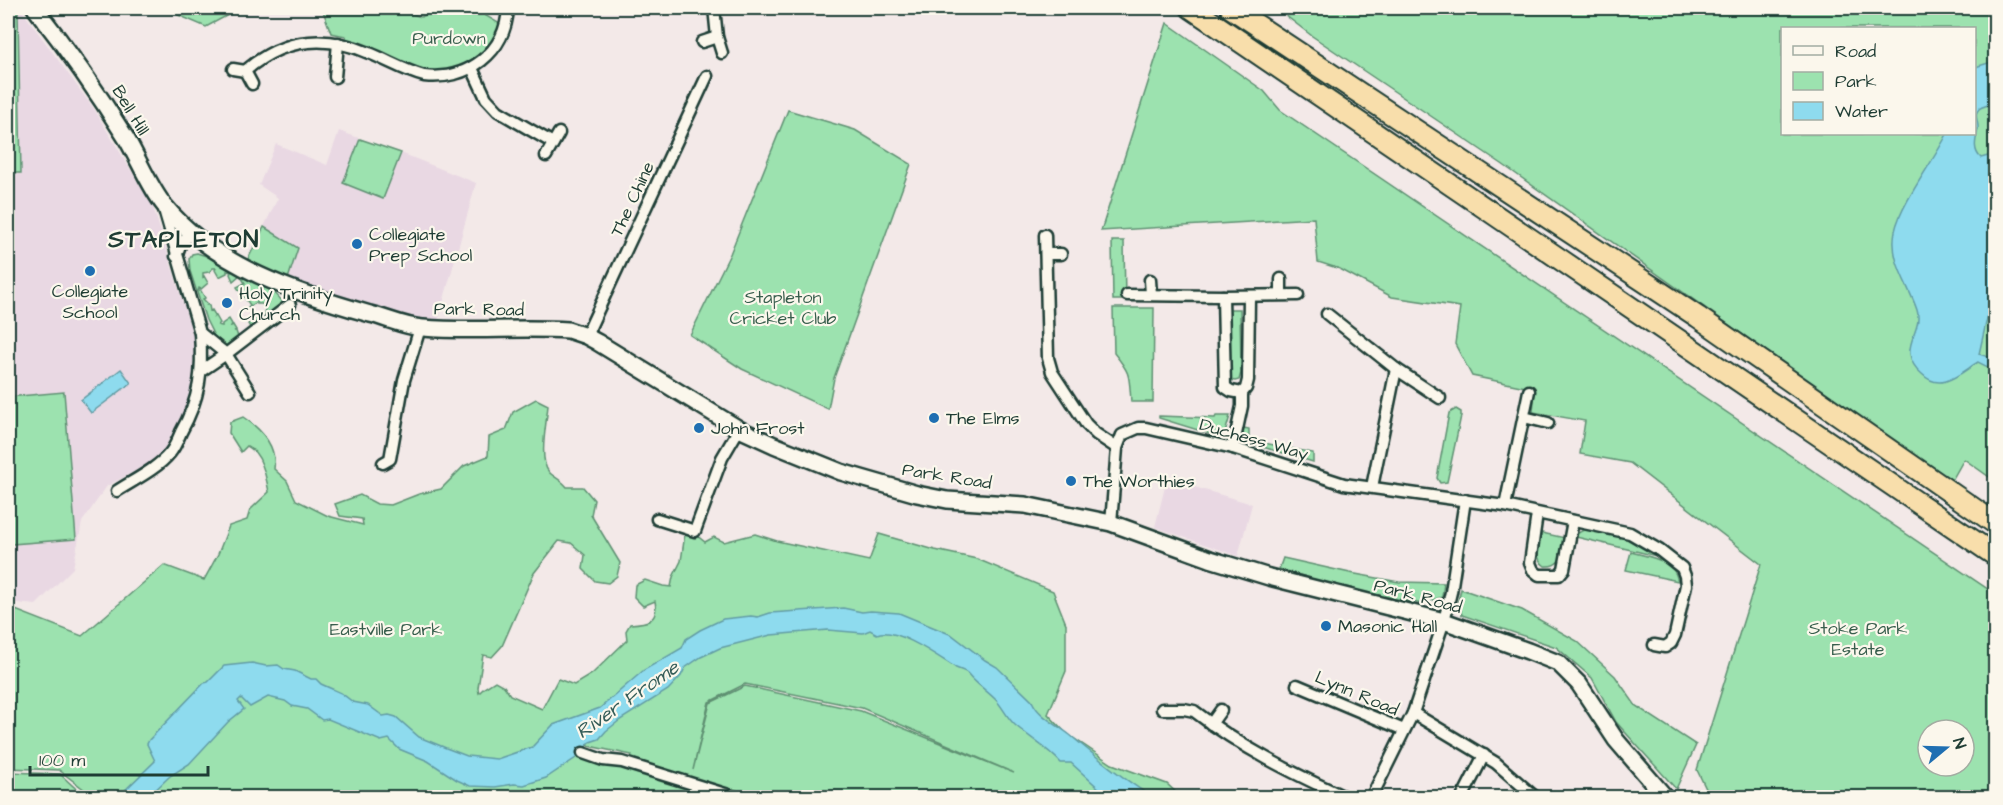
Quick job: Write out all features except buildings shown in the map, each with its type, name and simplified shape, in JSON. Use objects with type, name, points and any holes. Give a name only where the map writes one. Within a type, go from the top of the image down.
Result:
[{"type":"highway","points":[[1191,8],[1995,556]]},
{"type":"highway","points":[[1231,8],[1698,317],[1995,524]]},
{"type":"main road","name":"Bell Hill","points":[[35,8],[96,88],[136,154],[162,203],[192,233]]},
{"type":"main road","name":"Park Road","points":[[192,233],[229,258],[293,290],[420,328],[568,330],[586,336],[740,429],[831,468],[900,490],[947,500],[1025,505],[1111,523],[1210,559],[1269,577],[1444,621],[1528,651],[1558,663],[1579,684],[1616,740],[1665,798]]},
{"type":"street","points":[[233,69],[245,71],[269,53],[290,45],[321,41],[368,52],[424,76],[456,75],[472,68],[494,50],[505,28],[508,8]]},
{"type":"street","points":[[714,8],[717,37],[722,53]]},
{"type":"street","points":[[702,42],[717,37]]},
{"type":"street","points":[[335,77],[338,44]]},
{"type":"street","points":[[472,68],[483,93],[498,111],[556,138],[546,156]]},
{"type":"street","points":[[245,71],[252,84]]},
{"type":"street","name":"The Chine","points":[[586,336],[707,76]]},
{"type":"street","points":[[117,491],[170,453],[195,406],[201,371],[200,333],[162,203]]},
{"type":"street","points":[[176,256],[181,243],[192,233]]},
{"type":"street","points":[[1045,235],[1048,358],[1052,372],[1086,424],[1117,448],[1111,523]]},
{"type":"street","points":[[1046,254],[1061,254]]},
{"type":"street","points":[[1281,279],[1281,294]]},
{"type":"street","points":[[1150,280],[1151,294]]},
{"type":"street","points":[[1127,295],[1298,295]]},
{"type":"street","points":[[1223,296],[1225,387],[1242,393]]},
{"type":"street","points":[[1233,448],[1242,406],[1242,393],[1248,380],[1249,296]]},
{"type":"street","points":[[201,371],[290,305]]},
{"type":"street","points":[[1327,314],[1396,369],[1440,398]]},
{"type":"street","points":[[383,463],[390,459],[404,380],[420,328]]},
{"type":"street","points":[[200,333],[226,354],[250,392]]},
{"type":"street","points":[[1372,487],[1396,369]]},
{"type":"street","points":[[1505,506],[1529,391]]},
{"type":"street","points":[[1524,417],[1548,423]]},
{"type":"street","name":"Duchess Way","points":[[1117,448],[1122,435],[1138,428],[1146,428],[1233,448],[1344,484],[1505,506],[1630,533],[1659,550],[1682,568],[1685,576],[1686,585],[1675,635],[1671,643],[1665,647],[1654,645]]},
{"type":"street","points":[[657,519],[695,531],[722,458],[740,429]]},
{"type":"street","points":[[1371,798],[1413,714],[1444,621],[1451,592],[1465,500]]},
{"type":"street","points":[[1537,514],[1530,563],[1539,575],[1559,575],[1564,569],[1573,521]]},
{"type":"street","name":"Lynn Road","points":[[1297,685],[1404,730]]},
{"type":"street","points":[[1162,709],[1194,711],[1279,767],[1347,798]]},
{"type":"street","points":[[1211,724],[1221,710]]},
{"type":"street","points":[[1413,714],[1496,763],[1536,798]]},
{"type":"street","points":[[583,753],[603,760],[622,762],[738,798]]},
{"type":"street","points":[[1462,798],[1484,755]]},
{"type":"shaded area","name":"Collegiate School","points":[[8,8],[20,8],[94,109],[153,207],[193,335],[196,378],[190,405],[158,459],[107,486],[82,522],[73,568],[36,605],[8,602]]},
{"type":"shaded area","name":"Collegiate Prep School","points":[[339,131],[476,183],[438,321],[425,324],[309,294],[247,261],[278,198],[259,185],[276,144],[327,165]]},
{"type":"shaded area","points":[[1167,479],[1252,504],[1238,556],[1155,527]]},
{"type":"green space","points":[[8,8],[14,8],[18,12],[21,173],[8,173]]},
{"type":"green space","points":[[162,8],[241,8],[206,27]]},
{"type":"green space","name":"Purdown","points":[[322,8],[395,8],[421,17],[440,8],[473,8],[500,24],[491,42],[477,58],[461,68],[444,72],[411,66],[346,39],[346,36],[331,33]]},
{"type":"green space","points":[[1276,8],[1995,8],[1995,481],[1964,459],[1951,482],[1502,164],[1312,36]]},
{"type":"green space","name":"Stoke Park Estate","points":[[1167,23],[1264,91],[1280,110],[1995,594],[1995,797],[1710,797],[1697,770],[1761,564],[1630,463],[1580,454],[1585,421],[1533,412],[1535,389],[1472,376],[1455,344],[1460,307],[1392,297],[1340,269],[1318,262],[1314,218],[1101,231]]},
{"type":"green space","name":"Stapleton Cricket Club","points":[[788,110],[855,130],[911,164],[834,378],[828,409],[742,369],[690,335],[730,254]]},
{"type":"green space","points":[[360,139],[401,153],[383,199],[343,183]]},
{"type":"green space","points":[[264,227],[298,248],[287,282],[247,261]]},
{"type":"green space","points":[[1112,241],[1124,241],[1125,300],[1113,300]]},
{"type":"green space","points":[[197,253],[244,272],[266,286],[283,302],[283,305],[251,329],[248,324],[262,314],[264,315],[265,308],[257,302],[246,309],[250,305],[237,287],[245,283],[240,275],[233,281],[231,272],[227,271],[219,277],[216,268],[203,273],[208,283],[198,291],[201,291],[210,311],[212,310],[214,317],[216,316],[220,323],[218,325],[222,326],[229,319],[240,338],[228,349],[216,340],[206,320],[190,271],[189,259],[192,254]]},
{"type":"green space","points":[[1113,308],[1154,308],[1153,402],[1131,402],[1128,375],[1114,353]]},
{"type":"green space","points":[[1227,309],[1240,309],[1241,373],[1239,380],[1235,381],[1230,380]]},
{"type":"green space","points":[[64,392],[76,539],[12,544],[8,548],[8,397]]},
{"type":"green space","name":"Eastville Park","points":[[536,399],[548,405],[544,450],[546,466],[551,474],[567,487],[583,487],[594,500],[591,515],[620,563],[617,576],[608,583],[595,581],[583,569],[585,555],[571,543],[559,541],[534,573],[502,646],[492,657],[483,655],[479,693],[495,681],[504,686],[510,695],[542,709],[558,679],[574,685],[592,674],[627,640],[626,631],[630,624],[646,622],[653,617],[656,608],[655,601],[643,606],[634,597],[635,585],[645,580],[671,587],[681,561],[685,534],[696,535],[705,542],[714,537],[724,542],[755,534],[869,561],[879,534],[977,559],[1053,591],[1066,624],[1066,671],[1048,714],[1066,733],[1112,764],[1167,784],[1181,797],[1007,797],[1008,790],[1006,798],[757,798],[689,777],[688,798],[94,797],[59,770],[8,768],[8,607],[82,636],[164,565],[204,580],[229,526],[247,520],[250,510],[269,492],[260,460],[247,446],[241,452],[229,433],[230,422],[243,417],[262,433],[273,453],[274,469],[287,481],[296,500],[328,516],[363,525],[362,519],[340,516],[335,504],[360,495],[377,504],[391,505],[419,494],[441,489],[464,466],[488,456],[489,437],[506,430],[513,412]],"holes":[[[745,684],[862,708],[1014,773],[861,711],[745,686],[710,703],[693,770],[709,702]],[[586,743],[589,746],[632,755],[627,769],[608,766],[576,755]]]},
{"type":"green space","points":[[1456,409],[1461,412],[1461,416],[1447,482],[1440,483],[1437,478],[1449,413]]},
{"type":"green space","points":[[1159,416],[1215,418],[1216,416],[1230,416],[1225,433],[1217,436],[1159,418]]},
{"type":"green space","points":[[1244,428],[1249,429],[1249,440],[1313,453],[1313,462],[1246,442],[1243,434]]},
{"type":"green space","points":[[1587,528],[1625,534],[1661,557],[1576,537],[1578,533]]},
{"type":"green space","points":[[1542,533],[1565,538],[1561,558],[1551,566],[1545,566],[1539,559],[1538,551]]},
{"type":"green space","points":[[1631,552],[1666,563],[1676,574],[1678,581],[1626,570]]},
{"type":"green space","points":[[1283,558],[1399,582],[1444,583],[1442,597],[1422,604],[1344,588],[1279,569]]},
{"type":"green space","points":[[1461,589],[1522,610],[1577,641],[1615,676],[1636,706],[1696,745],[1676,789],[1616,722],[1592,678],[1556,647],[1462,615],[1458,601]]},
{"type":"green space","points":[[8,772],[60,774],[85,797],[8,797]]},
{"type":"water","points":[[1995,61],[1995,109],[1988,105],[1977,111],[1976,116],[1976,67]]},
{"type":"water","points":[[1976,116],[1978,129],[1976,152],[1981,158],[1988,156],[1995,147],[1995,283],[1979,354],[1995,359],[1995,374],[1992,369],[1978,362],[1950,380],[1936,382],[1920,372],[1911,357],[1911,343],[1918,316],[1900,272],[1894,242],[1898,220],[1946,135],[1976,135]]},
{"type":"water","points":[[121,369],[131,383],[91,413],[81,400]]},
{"type":"water","name":"River Frome","points":[[843,608],[862,612],[899,613],[952,635],[997,667],[1044,716],[1152,797],[1105,797],[1104,793],[1071,763],[1061,763],[1015,725],[995,699],[967,673],[918,644],[895,635],[877,634],[870,630],[863,633],[828,630],[771,635],[720,648],[701,657],[685,668],[668,690],[620,720],[599,739],[590,742],[576,758],[546,778],[524,785],[470,786],[428,761],[399,749],[389,739],[381,741],[328,719],[322,720],[307,709],[268,697],[250,707],[241,698],[238,701],[244,709],[228,722],[189,764],[170,776],[148,797],[117,798],[155,761],[147,744],[149,740],[204,683],[208,682],[224,666],[252,663],[266,666],[278,665],[316,679],[353,702],[368,705],[383,716],[396,717],[419,737],[467,756],[497,759],[532,747],[553,725],[600,708],[644,670],[682,648],[686,639],[723,619]]},
{"type":"place","name":"Collegiate Prep School","points":[[357,244]]},
{"type":"place","name":"Collegiate School","points":[[90,271]]},
{"type":"place","name":"Holy Trinity Church","points":[[227,303]]},
{"type":"place","name":"The Elms","points":[[934,418]]},
{"type":"place","name":"John Frost","points":[[699,428]]},
{"type":"place","name":"The Worthies","points":[[1071,481]]},
{"type":"place","name":"Masonic Hall","points":[[1326,626]]},
{"type":"district","name":"STAPLETON","points":[[184,239]]}]
